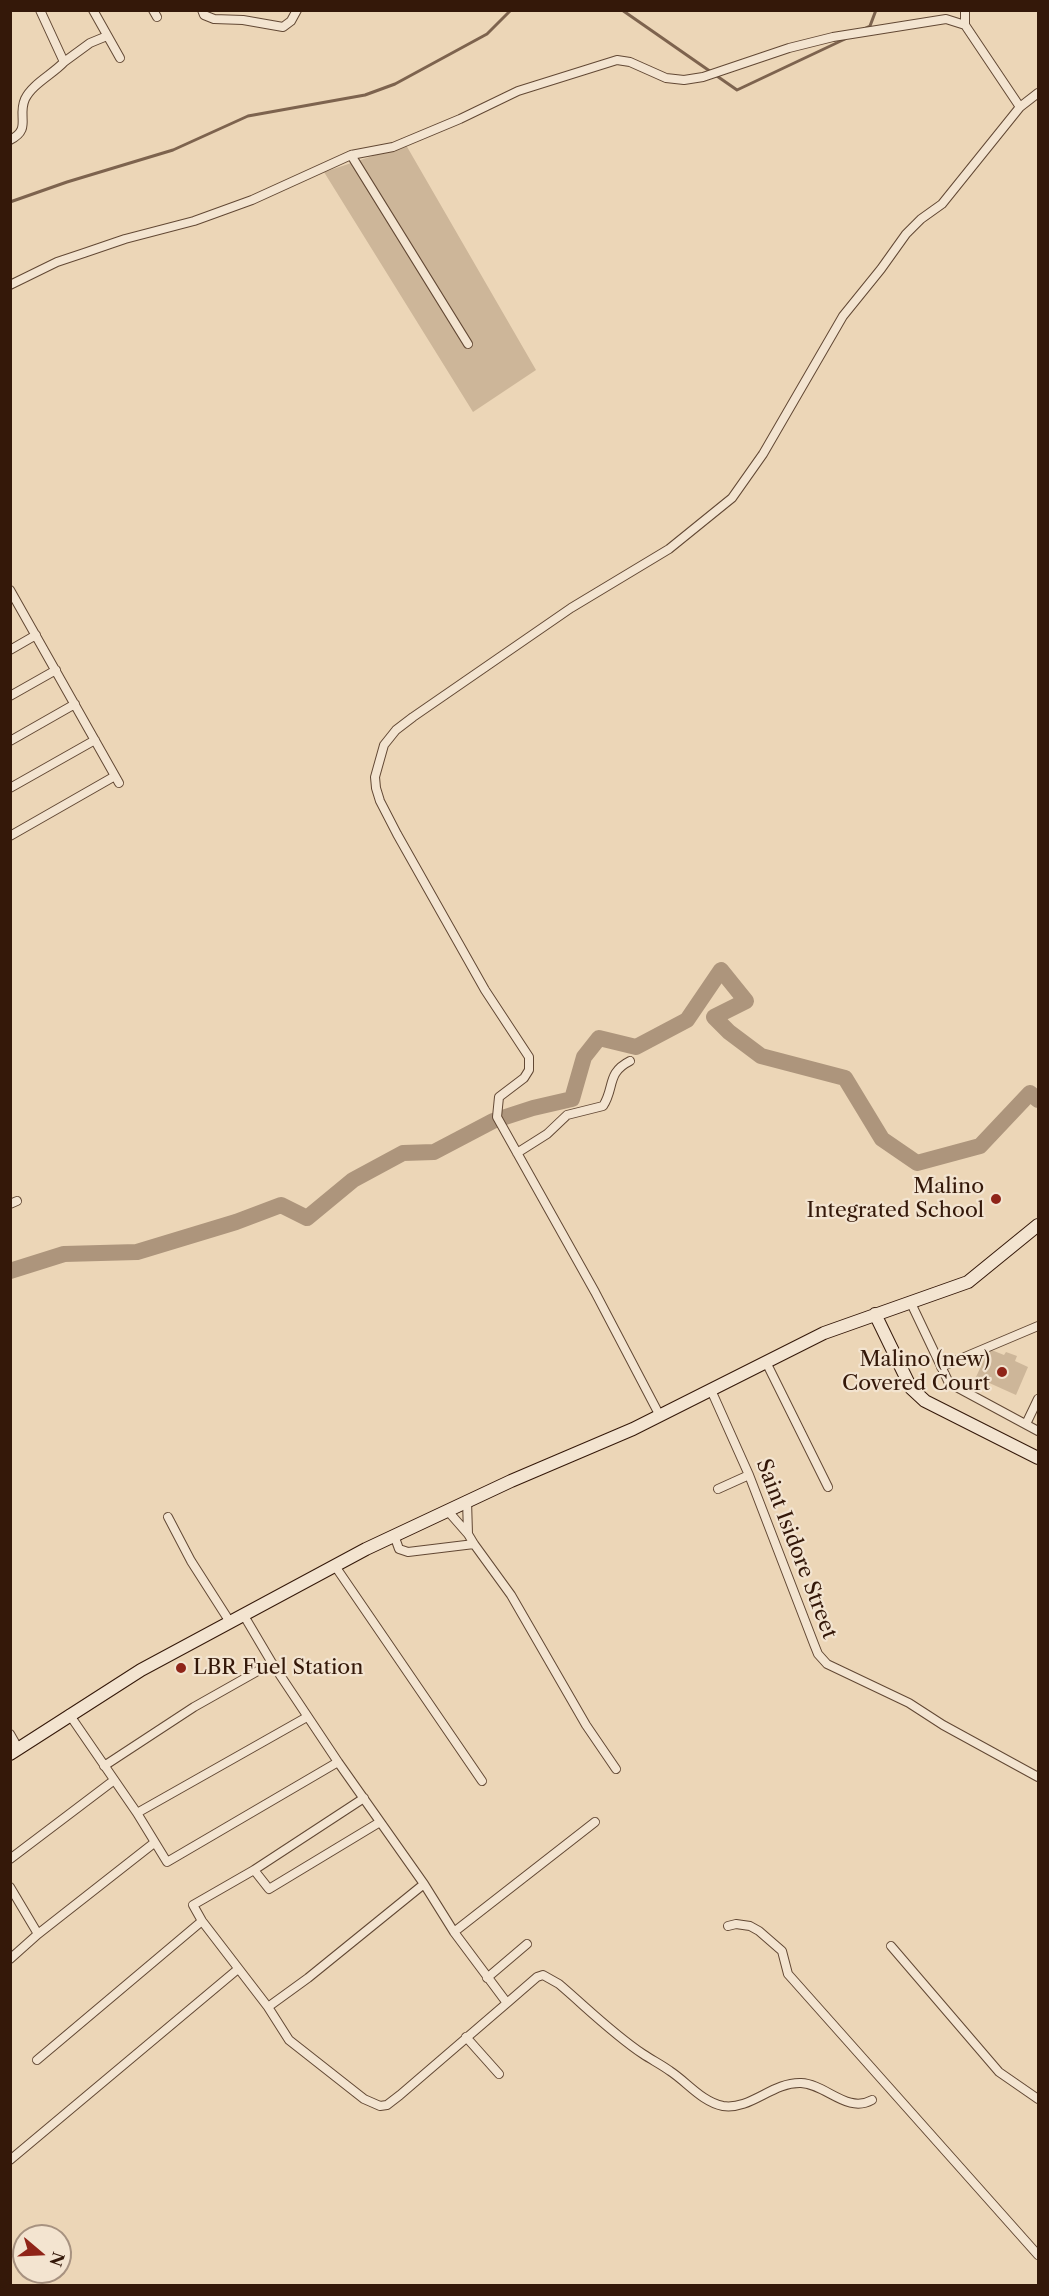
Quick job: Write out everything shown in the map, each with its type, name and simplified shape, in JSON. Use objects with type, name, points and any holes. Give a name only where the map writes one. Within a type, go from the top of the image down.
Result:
[{"type":"street","points":[[40,10],[64,62]]},
{"type":"street","points":[[93,10],[120,58]]},
{"type":"street","points":[[202,10],[204,15],[214,19],[243,20],[283,27],[291,21],[297,10]]},
{"type":"street","points":[[965,10],[965,25],[1020,107]]},
{"type":"street","points":[[10,285],[66,259],[125,239],[194,221],[252,200],[351,155],[393,147],[460,119],[518,91],[617,60],[630,62],[666,78],[684,80],[703,77],[789,48],[833,37],[946,19],[965,25]]},
{"type":"street","points":[[10,140],[20,135],[23,129],[21,116],[26,97],[64,62],[90,43],[107,36]]},
{"type":"street","points":[[660,1416],[596,1292],[497,1118],[499,1097],[524,1078],[529,1070],[528,1056],[485,990],[380,801],[375,777],[384,745],[396,730],[413,717],[571,608],[669,549],[732,498],[763,454],[843,316],[882,269],[906,234],[921,219],[942,204],[1020,107],[1038,93]]},
{"type":"street","points":[[351,155],[468,344]]},
{"type":"street","points":[[10,836],[117,779],[12,596]]},
{"type":"street","points":[[10,650],[36,635]]},
{"type":"street","points":[[10,696],[56,670]]},
{"type":"street","points":[[10,741],[75,704]]},
{"type":"street","points":[[10,789],[95,740]]},
{"type":"street","points":[[517,1153],[547,1134],[567,1115],[603,1106],[608,1099],[609,1086],[614,1072],[630,1061]]},
{"type":"street","points":[[10,1734],[14,1751],[141,1670],[394,1535],[660,1416],[824,1333],[968,1282],[1038,1225]]},
{"type":"street","points":[[910,1301],[949,1383],[1038,1431]]},
{"type":"street","points":[[874,1314],[911,1388],[918,1395],[1038,1458]]},
{"type":"street","points":[[941,1367],[1038,1326]]},
{"type":"street","points":[[766,1362],[828,1486]]},
{"type":"street","name":"Saint Isidore Street","points":[[711,1390],[749,1475],[822,1660],[849,1676],[909,1703],[943,1725],[1038,1777]]},
{"type":"street","points":[[1026,1425],[1038,1399]]},
{"type":"street","points":[[718,1489],[749,1475]]},
{"type":"street","points":[[468,1500],[468,1534]]},
{"type":"street","points":[[447,1510],[468,1534],[511,1595],[586,1725],[616,1769]]},
{"type":"street","points":[[168,1517],[191,1561],[230,1622]]},
{"type":"street","points":[[394,1535],[399,1549],[408,1552],[474,1544]]},
{"type":"street","points":[[335,1566],[482,1781]]},
{"type":"street","points":[[243,1614],[272,1663],[338,1762],[424,1884],[454,1932],[507,2003]]},
{"type":"street","points":[[104,1766],[194,1707],[272,1663]]},
{"type":"street","points":[[69,1714],[137,1813],[167,1862],[338,1762]]},
{"type":"street","points":[[137,1813],[308,1717]]},
{"type":"street","points":[[10,1859],[113,1781]]},
{"type":"street","points":[[364,1798],[254,1870],[193,1905],[202,1921],[268,2007],[289,2040],[364,2099],[380,2106],[387,2105],[537,1977],[543,1976],[558,1984],[642,2054],[671,2071],[707,2100],[723,2106],[740,2106],[776,2087],[800,2083],[822,2088],[850,2104],[864,2105],[872,2100]]},
{"type":"street","points":[[254,1870],[269,1889],[380,1822]]},
{"type":"street","points":[[454,1932],[595,1822]]},
{"type":"street","points":[[10,1959],[38,1934],[154,1843]]},
{"type":"street","points":[[268,2007],[309,1978],[424,1884]]},
{"type":"street","points":[[10,1887],[38,1934]]},
{"type":"street","points":[[37,2060],[202,1921]]},
{"type":"street","points":[[728,1926],[736,1924],[755,1928],[782,1951],[788,1974],[1038,2255]]},
{"type":"street","points":[[487,1978],[526,1944]]},
{"type":"street","points":[[891,1946],[999,2072],[1038,2099]]},
{"type":"street","points":[[10,2160],[238,1969]]},
{"type":"street","points":[[466,2037],[499,2074]]},
{"type":"shaded area","points":[[406,145],[536,370],[473,412],[324,172]]},
{"type":"shaded area","name":"Malino (new) Covered Court","points":[[989,1349],[1004,1355],[1006,1352],[1017,1356],[1015,1361],[1028,1367],[1016,1395],[976,1377]]},
{"type":"waterway","points":[[10,202],[173,150],[248,116],[365,95],[395,84],[487,34],[511,10]]},
{"type":"waterway","points":[[622,10],[737,90],[845,39]]},
{"type":"waterway","points":[[864,29],[870,26],[876,10]]},
{"type":"waterway","points":[[10,1271],[64,1254],[137,1252],[236,1222],[281,1205],[307,1218],[353,1180],[403,1153],[434,1152],[493,1121],[572,1099],[584,1057],[599,1038],[636,1047],[687,1020],[721,970],[746,1001],[714,1017],[729,1032],[761,1056],[845,1078],[882,1139],[917,1163],[980,1146],[1030,1093],[1038,1100]]},
{"type":"place","name":"Malino Integrated School","points":[[996,1199]]},
{"type":"place","name":"Malino (new) Covered Court","points":[[1002,1372]]},
{"type":"place","name":"LBR Fuel Station","points":[[181,1668]]}]
